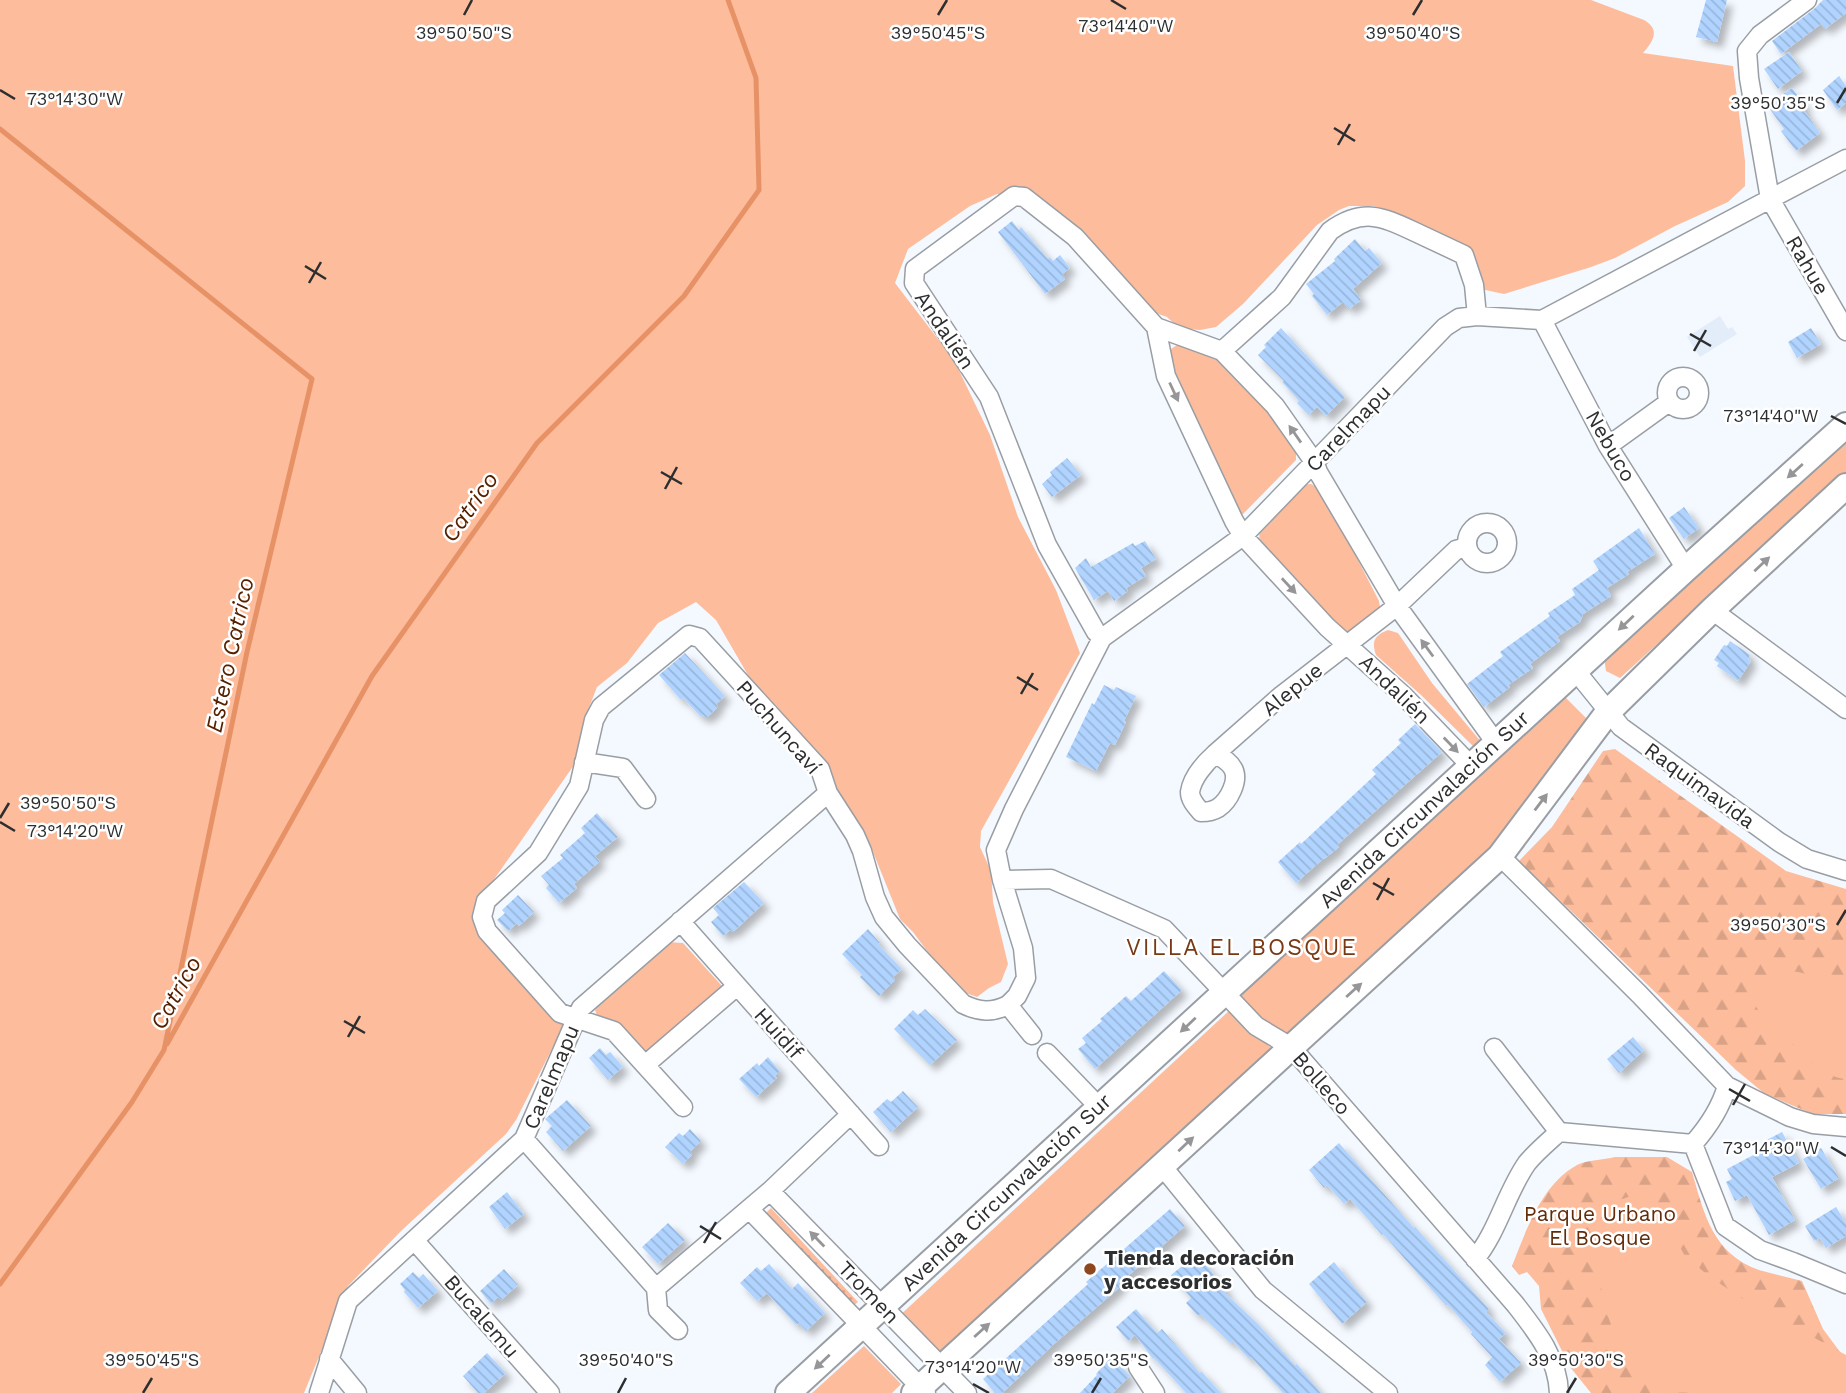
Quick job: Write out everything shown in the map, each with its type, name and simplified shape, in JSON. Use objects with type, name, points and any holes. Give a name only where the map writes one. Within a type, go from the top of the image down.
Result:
[{"type":"main road","name":"Avenida Circunvalación Sur","points":[[788,1393],[1575,670],[1846,425]]},
{"type":"main road","points":[[920,1391],[942,1367],[1500,856],[1608,712],[1712,610],[1846,486]]},
{"type":"street","points":[[1770,199],[1749,78],[1747,51],[1760,35],[1807,0]]},
{"type":"street","points":[[1542,320],[1846,159]]},
{"type":"street","name":"Andalién","points":[[1102,638],[1096,632],[1047,545],[989,397],[914,283],[915,269],[1014,196],[1024,197],[1075,236],[1156,327],[1222,351],[1275,406],[1315,463],[1397,606],[1496,743]]},
{"type":"street","name":"Rahue","points":[[1770,199],[1846,331]]},
{"type":"street","points":[[1222,351],[1282,297],[1330,231],[1356,217],[1387,219],[1464,256],[1474,285],[1478,316]]},
{"type":"street","name":"Carelmapu","points":[[1008,1005],[1017,996],[1026,978],[1023,948],[1002,880],[996,850],[1014,809],[1102,638],[1244,536],[1445,327],[1459,318],[1478,316],[1542,320]]},
{"type":"street","name":"Nebuco","points":[[1542,320],[1608,446],[1686,569]]},
{"type":"street","name":"Andalién","points":[[1156,327],[1166,376],[1234,521],[1244,536],[1327,627],[1404,696],[1471,766]]},
{"type":"street","points":[[1608,446],[1669,402]]},
{"type":"street","name":"Alepue","points":[[1215,754],[1282,695],[1397,606],[1456,550],[1467,547]]},
{"type":"street","points":[[1712,610],[1846,709]]},
{"type":"street","name":"Puchuncaví","points":[[584,762],[594,720],[601,707],[689,635],[700,638],[820,769],[828,793],[859,843],[879,907],[907,946],[963,1004],[982,1011],[992,1011],[1008,1005]]},
{"type":"street","name":"Raquimavida","points":[[1575,670],[1621,727],[1779,842],[1807,859],[1846,871]]},
{"type":"street","points":[[646,799],[623,768],[584,762],[579,786],[538,853],[486,901],[482,917],[487,931],[560,1013],[614,1031],[684,1107]]},
{"type":"street","name":"Carelmapu","points":[[319,1393],[348,1300],[524,1139],[581,1008],[828,793]]},
{"type":"street","points":[[1500,856],[1727,1086],[1790,1117],[1814,1124],[1846,1127]]},
{"type":"street","name":"Bolleco","points":[[1002,880],[1051,878],[1164,929],[1256,1026],[1291,1047],[1516,1304],[1544,1342],[1558,1378],[1559,1393]]},
{"type":"street","name":"Huidif","points":[[680,921],[879,1146]]},
{"type":"street","points":[[646,1065],[737,985]]},
{"type":"street","points":[[1008,1005],[1032,1035]]},
{"type":"street","points":[[1494,1048],[1559,1132],[1693,1144]]},
{"type":"street","points":[[1047,1053],[1098,1107]]},
{"type":"street","points":[[1693,1144],[1716,1111],[1727,1086]]},
{"type":"street","points":[[656,1288],[770,1191],[851,1114]]},
{"type":"street","points":[[1475,1259],[1485,1248],[1506,1199],[1528,1162],[1559,1132]]},
{"type":"street","points":[[524,1139],[656,1288],[658,1310],[678,1329]]},
{"type":"street","points":[[1693,1144],[1725,1226],[1760,1250],[1846,1284]]},
{"type":"street","points":[[1162,1166],[1263,1290],[1388,1393]]},
{"type":"street","name":"Tromen","points":[[770,1191],[967,1393]]},
{"type":"street","name":"Tromen","points":[[749,1209],[920,1391]]},
{"type":"street","name":"Bucalemu","points":[[414,1240],[550,1393]]},
{"type":"street","points":[[329,1359],[357,1393]]},
{"type":"street","points":[[1138,1367],[1155,1393]]},
{"type":"shaded area","points":[[1720,316],[1728,329],[1732,327],[1737,334],[1700,357],[1687,337]]},
{"type":"green space","points":[[0,0],[1591,0],[1649,24],[1654,36],[1643,53],[1733,66],[1745,161],[1745,186],[1728,202],[1615,258],[1504,294],[1481,289],[1477,275],[1410,226],[1374,206],[1349,206],[1317,225],[1243,304],[1216,327],[1200,330],[1179,328],[1167,317],[1125,302],[1082,253],[1023,201],[997,194],[970,206],[908,249],[895,283],[954,360],[990,435],[1018,517],[1056,590],[1080,653],[981,831],[980,847],[991,871],[993,902],[1008,964],[1001,982],[977,997],[955,989],[913,932],[900,919],[867,837],[853,834],[763,701],[716,620],[696,602],[658,623],[627,663],[597,687],[585,718],[574,765],[474,908],[495,939],[544,999],[572,1009],[516,1120],[506,1134],[401,1231],[348,1286],[304,1393],[0,1393]]},
{"type":"green space","points":[[1180,343],[1199,347],[1221,363],[1263,405],[1296,447],[1296,460],[1243,514],[1238,513],[1171,362],[1171,349]]},
{"type":"green space","points":[[1846,440],[1846,472],[1620,678],[1606,671],[1604,657]]},
{"type":"green space","points":[[1311,484],[1322,490],[1379,601],[1380,608],[1352,633],[1334,626],[1260,545],[1259,531],[1299,485]]},
{"type":"green space","points":[[1388,630],[1398,633],[1432,683],[1482,743],[1475,748],[1376,655],[1375,639]]},
{"type":"green space","points":[[1563,695],[1591,723],[1494,847],[1285,1039],[1259,1022],[1237,997]]},
{"type":"green space","points":[[1615,749],[1786,871],[1846,889],[1846,1114],[1813,1114],[1765,1094],[1736,1070],[1519,861],[1552,827],[1603,751]]},
{"type":"green space","points":[[668,942],[683,943],[722,986],[650,1052],[642,1052],[598,1018],[595,1010],[602,1000]]},
{"type":"green space","points":[[1780,970],[1802,973],[1831,983],[1846,981],[1846,1079],[1831,1075],[1817,1066],[1770,1024],[1757,1008],[1755,989],[1761,980]]},
{"type":"green space","points":[[1231,1009],[1273,1050],[937,1357],[897,1318]]},
{"type":"green space","name":"Parque Urbano El Bosque","points":[[1615,1157],[1667,1157],[1692,1172],[1706,1217],[1721,1243],[1731,1254],[1759,1270],[1802,1281],[1823,1329],[1846,1360],[1846,1393],[1591,1393],[1570,1367],[1541,1309],[1539,1286],[1527,1272],[1519,1275],[1512,1266],[1536,1210],[1554,1184],[1577,1165]]},
{"type":"green space","points":[[1637,1195],[1650,1200],[1660,1211],[1685,1256],[1710,1277],[1743,1299],[1846,1355],[1846,1393],[1670,1392],[1631,1362],[1620,1346],[1606,1310],[1597,1249],[1598,1231],[1604,1211],[1616,1201]]},
{"type":"green space","points":[[771,1208],[858,1302],[849,1309],[764,1215]]},
{"type":"green space","points":[[864,1346],[901,1384],[892,1393],[812,1393]]},
{"type":"building","points":[[1706,0],[1727,0],[1717,42],[1696,37]]},
{"type":"building","points":[[1823,0],[1846,0],[1846,13],[1825,29],[1821,24],[1781,54],[1772,41]]},
{"type":"building","points":[[1789,52],[1802,71],[1778,89],[1764,69]]},
{"type":"building","points":[[1839,76],[1846,86],[1846,103],[1837,110],[1823,90]]},
{"type":"building","points":[[1792,88],[1820,133],[1796,151],[1767,105]]},
{"type":"building","points":[[1012,221],[1019,230],[1021,227],[1048,259],[1050,257],[1053,261],[1060,255],[1070,268],[1062,274],[1065,279],[1045,294],[998,232]]},
{"type":"building","points":[[1355,239],[1365,251],[1369,248],[1382,263],[1353,289],[1361,300],[1349,309],[1343,302],[1327,315],[1306,284],[1335,261]]},
{"type":"building","points":[[1281,328],[1345,397],[1326,416],[1317,407],[1309,415],[1297,403],[1299,401],[1282,382],[1284,381],[1258,355]]},
{"type":"building","points":[[1811,328],[1821,344],[1797,358],[1788,342]]},
{"type":"building","points":[[1067,458],[1081,475],[1052,497],[1042,484],[1052,475],[1050,472]]},
{"type":"building","points":[[1684,507],[1699,528],[1684,539],[1669,518]]},
{"type":"building","points":[[1639,528],[1655,554],[1607,588],[1611,596],[1583,614],[1580,622],[1557,637],[1560,641],[1530,664],[1533,668],[1508,685],[1510,687],[1484,707],[1467,684],[1503,656],[1500,652],[1575,595],[1572,589],[1599,570],[1593,561]]},
{"type":"building","points":[[1145,541],[1156,559],[1141,568],[1146,576],[1126,588],[1128,591],[1114,601],[1108,591],[1094,600],[1075,568],[1086,558],[1091,567],[1133,543],[1135,546]]},
{"type":"building","points":[[1730,641],[1750,655],[1748,659],[1751,661],[1738,681],[1717,666],[1719,663],[1714,660]]},
{"type":"building","points":[[685,653],[725,696],[706,718],[703,715],[701,717],[683,698],[681,700],[659,675]]},
{"type":"building","points":[[1104,685],[1136,696],[1115,745],[1110,743],[1096,771],[1066,757],[1092,703],[1094,705]]},
{"type":"building","points":[[1415,724],[1442,752],[1296,883],[1278,862],[1376,774],[1372,770],[1401,743],[1398,740]]},
{"type":"building","points":[[597,813],[618,837],[595,856],[600,861],[574,884],[577,888],[559,903],[546,888],[549,885],[541,876],[563,858],[560,855],[585,833],[581,828]]},
{"type":"building","points":[[744,882],[764,903],[733,932],[730,930],[723,936],[711,922],[719,915],[713,908]]},
{"type":"building","points":[[518,895],[534,912],[519,926],[517,923],[508,931],[497,920],[505,913],[502,910]]},
{"type":"building","points":[[868,929],[902,969],[879,996],[842,954]]},
{"type":"building","points":[[1164,971],[1182,990],[1095,1069],[1078,1049],[1086,1043],[1082,1038],[1126,996],[1131,1001]]},
{"type":"building","points":[[925,1009],[957,1040],[930,1065],[894,1029],[913,1010],[918,1015]]},
{"type":"building","points":[[1633,1037],[1644,1050],[1619,1073],[1607,1059]]},
{"type":"building","points":[[600,1048],[606,1055],[610,1052],[623,1067],[608,1080],[589,1058]]},
{"type":"building","points":[[768,1057],[780,1071],[775,1076],[777,1078],[756,1097],[739,1079]]},
{"type":"building","points":[[903,1091],[918,1107],[891,1132],[873,1112],[887,1099],[891,1102]]},
{"type":"building","points":[[567,1100],[591,1126],[563,1151],[546,1132],[552,1126],[545,1119]]},
{"type":"building","points":[[690,1129],[701,1141],[683,1164],[665,1147],[679,1133],[683,1136]]},
{"type":"building","points":[[1782,1132],[1799,1163],[1772,1177],[1795,1220],[1769,1235],[1747,1195],[1735,1201],[1726,1182],[1732,1179],[1727,1169],[1759,1152],[1764,1148],[1761,1143]]},
{"type":"building","points":[[1339,1143],[1489,1309],[1486,1312],[1506,1333],[1499,1339],[1521,1363],[1500,1382],[1485,1365],[1492,1357],[1448,1305],[1446,1306],[1350,1199],[1344,1204],[1327,1185],[1324,1188],[1309,1170]]},
{"type":"building","points":[[1821,1148],[1839,1178],[1821,1189],[1803,1159]]},
{"type":"building","points":[[507,1192],[524,1214],[505,1229],[489,1207]]},
{"type":"building","points":[[1836,1207],[1846,1223],[1846,1236],[1826,1248],[1820,1238],[1814,1241],[1805,1226]]},
{"type":"building","points":[[1170,1209],[1185,1226],[1148,1261],[1118,1284],[1120,1287],[1002,1393],[995,1393],[983,1379],[1088,1284],[1086,1282]]},
{"type":"building","points":[[668,1223],[685,1240],[658,1264],[642,1247]]},
{"type":"building","points":[[1197,1254],[1227,1291],[1225,1293],[1295,1365],[1297,1364],[1321,1393],[1283,1393],[1251,1357],[1249,1359],[1232,1341],[1230,1343],[1186,1303],[1191,1298],[1171,1275]]},
{"type":"building","points":[[1334,1262],[1367,1302],[1342,1324],[1309,1284]]},
{"type":"building","points":[[769,1264],[792,1289],[798,1283],[825,1313],[806,1331],[799,1323],[796,1325],[767,1293],[757,1301],[740,1283],[757,1267],[761,1271]]},
{"type":"building","points":[[504,1269],[518,1285],[501,1300],[498,1297],[491,1304],[480,1291]]},
{"type":"building","points":[[413,1272],[419,1278],[423,1274],[438,1291],[418,1308],[400,1284]]},
{"type":"building","points":[[1136,1309],[1157,1333],[1162,1329],[1221,1393],[1186,1393],[1153,1359],[1135,1335],[1128,1341],[1116,1327]]},
{"type":"building","points":[[487,1353],[506,1373],[484,1393],[478,1393],[463,1376]]},
{"type":"building","points":[[1111,1357],[1130,1376],[1113,1393],[1080,1393],[1097,1375]]},
{"type":"waterway","name":"Catrico","points":[[167,1044],[372,676],[537,443],[684,296],[759,190],[756,78],[728,0]]},
{"type":"waterway","name":"Estero Catrico","points":[[0,129],[312,379],[247,652],[164,1050],[132,1102],[0,1284]]},
{"type":"place","name":"Tienda decoración y accesorios","points":[[1090,1269]]},
{"type":"district","name":"VILLA EL BOSQUE","points":[[1242,947]]}]
